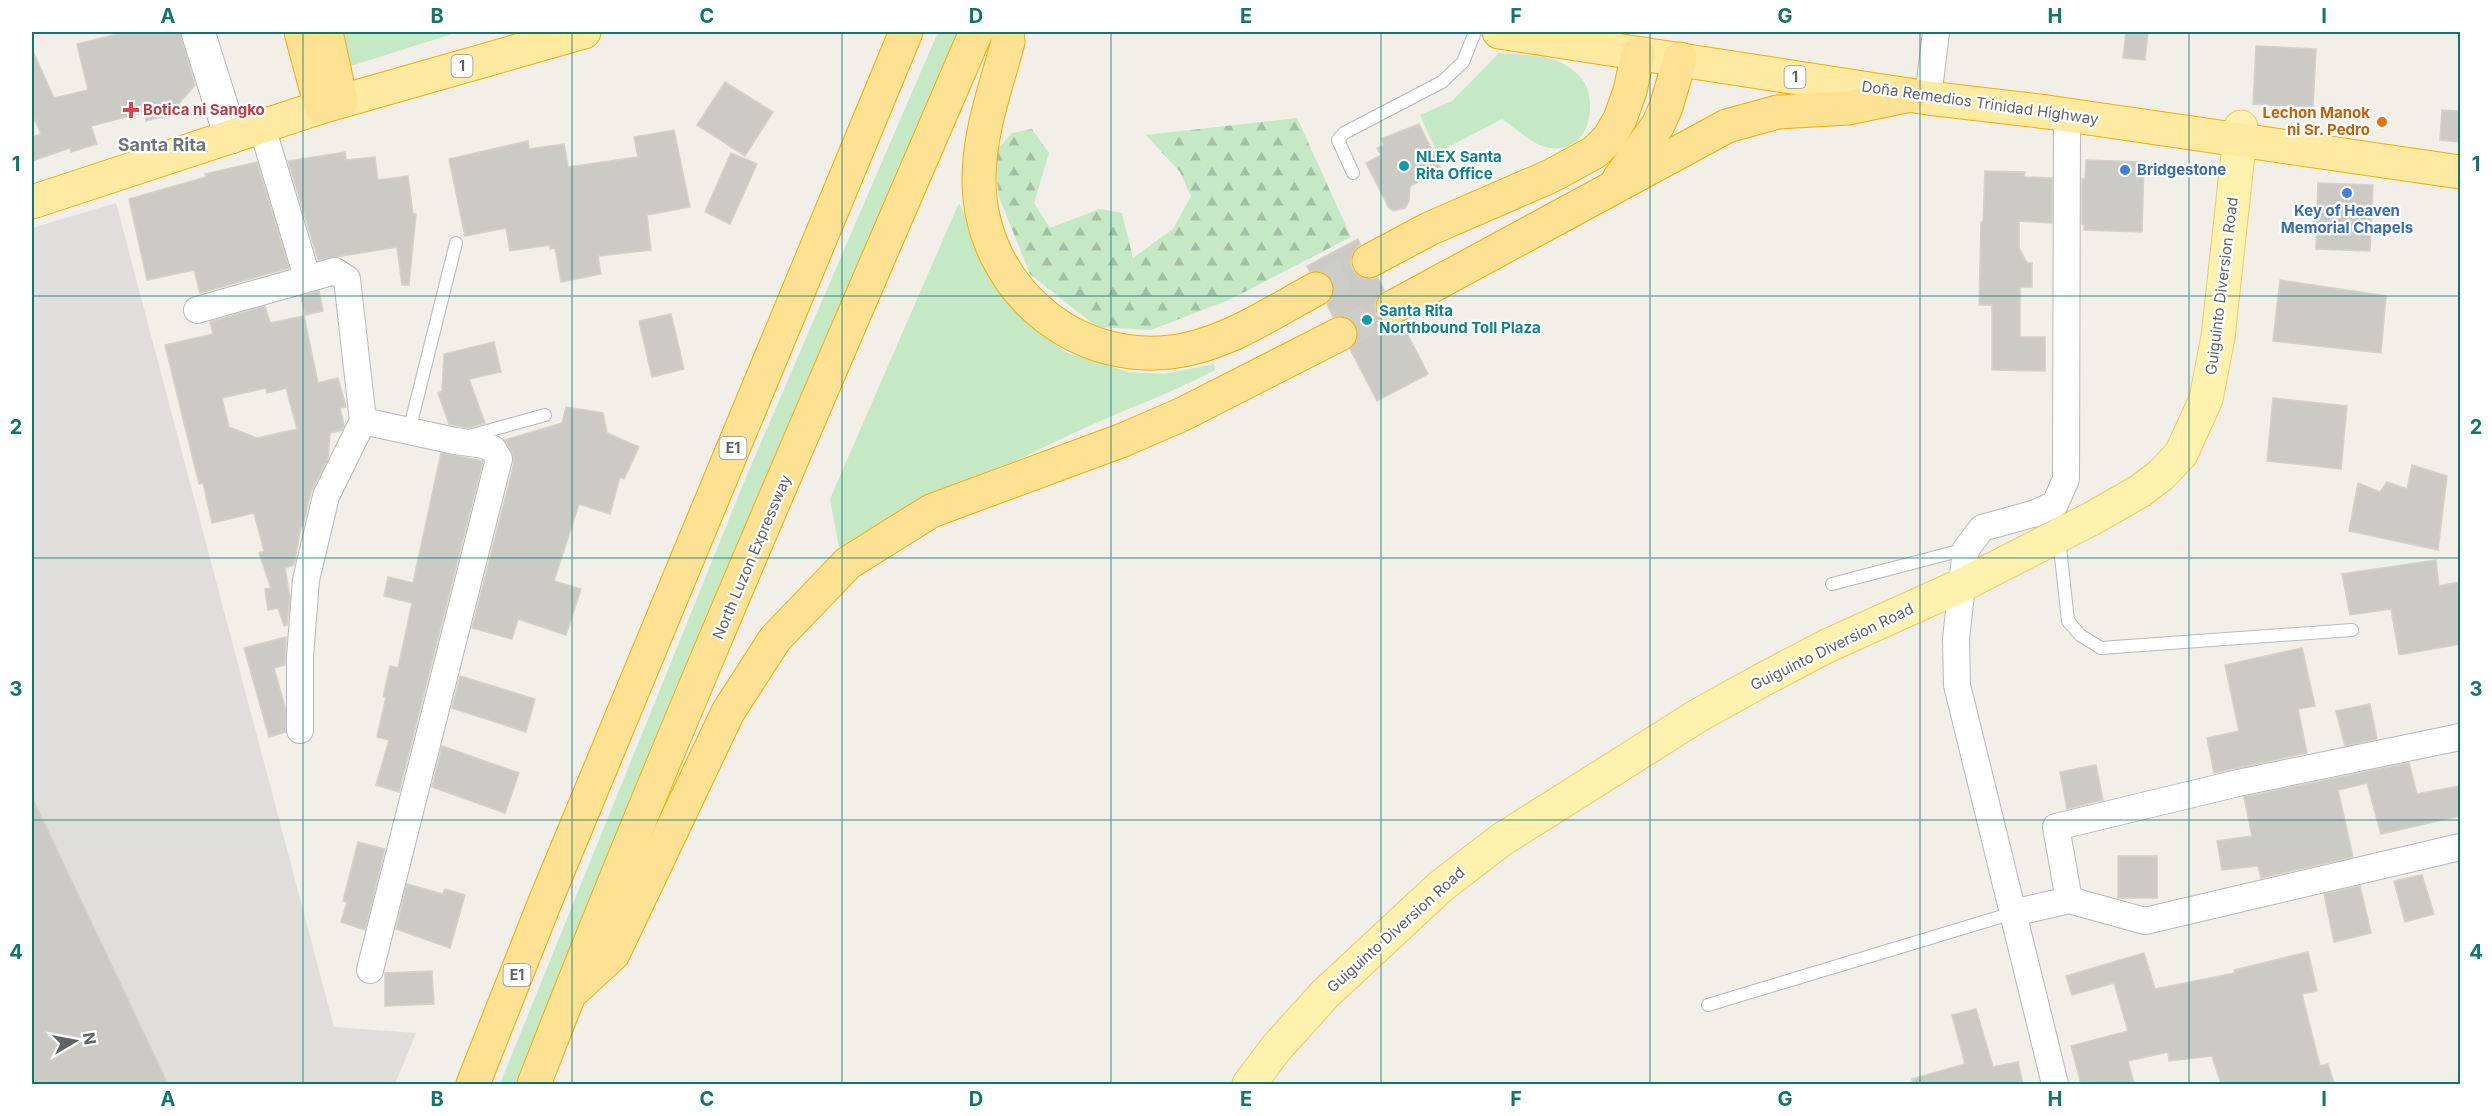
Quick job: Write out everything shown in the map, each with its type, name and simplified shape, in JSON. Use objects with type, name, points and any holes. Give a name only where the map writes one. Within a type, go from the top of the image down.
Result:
[{"type":"highway","points":[[301,32],[331,104]]},
{"type":"highway","points":[[326,32],[331,104]]},
{"type":"highway","name":"1","points":[[32,202],[331,104],[584,32]]},
{"type":"highway","name":"E1","points":[[473,1084],[549,893],[906,32]]},
{"type":"highway","name":"North Luzon Expressway","points":[[534,1084],[569,994],[755,549],[976,32]]},
{"type":"highway","points":[[1007,32],[1008,42],[983,136],[980,197],[987,236],[1003,269],[1023,296],[1040,311],[1070,332],[1096,344],[1138,352],[1172,352],[1215,341],[1316,290]]},
{"type":"highway","name":"Doña Remedios Trinidad Highway","points":[[1499,32],[1919,96],[2460,172]]},
{"type":"highway","points":[[1369,261],[1430,229],[1551,176],[1595,152],[1609,138],[1620,119],[1630,92],[1638,54]]},
{"type":"highway","points":[[1612,187],[1658,125],[1680,59]]},
{"type":"highway","points":[[1394,307],[1719,130],[1745,120],[1778,112],[1848,108],[1919,96]]},
{"type":"highway","points":[[569,994],[613,954],[728,712],[775,639],[848,563],[931,511],[1133,436],[1183,414],[1340,334]]},
{"type":"main road","points":[[198,32],[246,132]]},
{"type":"main road","name":"Guiguinto Diversion Road","points":[[1249,1084],[1278,1046],[1325,994],[1440,887],[1501,840],[1699,715],[1764,679],[1827,646],[1962,585],[2115,507],[2161,475],[2181,454],[2206,399],[2213,368],[2241,128]]},
{"type":"street","points":[[1919,96],[1936,32]]},
{"type":"street","points":[[2055,1084],[1957,685],[1956,639],[1966,549],[1982,528],[2036,513],[2056,516],[2066,478],[2067,115]]},
{"type":"street","points":[[246,132],[307,277]]},
{"type":"street","points":[[197,310],[307,277],[335,271],[347,279],[363,421],[326,496],[306,580],[300,657],[300,730]]},
{"type":"street","points":[[363,421],[484,445],[493,450],[499,459],[370,970]]},
{"type":"street","points":[[2069,900],[2056,827],[2238,783],[2460,737]]},
{"type":"street","points":[[2013,913],[2069,900],[2145,921],[2460,847]]},
{"type":"lane","points":[[1353,173],[1338,140],[1344,133],[1442,82],[1463,62],[1475,32]]},
{"type":"lane","points":[[409,431],[456,243]]},
{"type":"lane","points":[[455,441],[545,414]]},
{"type":"lane","points":[[2056,516],[2068,621],[2080,635],[2101,648],[2352,630]]},
{"type":"lane","points":[[1832,584],[1966,549]]},
{"type":"lane","points":[[1708,1005],[2013,913]]},
{"type":"shaded area","points":[[116,203],[334,1027],[416,1033],[395,1084],[32,1084],[32,228]]},
{"type":"green space","points":[[342,32],[458,32],[351,66]]},
{"type":"green space","points":[[938,32],[963,32],[531,1084],[500,1084],[747,475]]},
{"type":"green space","points":[[1499,53],[1549,58],[1575,72],[1586,86],[1590,102],[1590,114],[1583,134],[1568,146],[1545,147],[1529,139],[1502,119],[1437,153],[1420,115],[1452,101]]},
{"type":"green space","points":[[1297,118],[1351,237],[1231,299],[1151,330],[1097,327],[1030,274],[999,197],[994,153],[1012,133],[1032,129],[1049,153],[1034,203],[1050,228],[1100,209],[1122,213],[1133,258],[1173,229],[1191,196],[1180,172],[1146,135]]},
{"type":"green space","points":[[959,203],[1000,289],[1029,324],[1065,352],[1128,372],[1164,374],[1214,364],[1215,370],[1023,457],[850,548],[839,547],[830,499]]},
{"type":"building","points":[[126,32],[180,32],[195,85],[169,115],[146,121],[145,112],[91,126],[97,144],[71,152],[70,148],[32,161],[32,137],[41,134],[32,114],[32,49],[54,98],[88,90],[77,44]]},
{"type":"building","points":[[2126,32],[2148,32],[2145,60],[2123,58]]},
{"type":"building","points":[[2256,46],[2316,49],[2313,107],[2253,104]]},
{"type":"building","points":[[725,82],[773,112],[745,156],[697,125]]},
{"type":"building","points":[[2442,110],[2460,111],[2458,142],[2440,140]]},
{"type":"building","name":"NLEX Santa Rita Office","points":[[1419,124],[1442,170],[1410,186],[1409,201],[1405,208],[1393,211],[1389,208],[1366,163],[1381,155],[1377,148],[1384,145],[1381,139]]},
{"type":"building","points":[[674,130],[690,207],[647,215],[651,250],[598,256],[601,274],[561,282],[555,248],[550,249],[550,245],[510,251],[506,228],[465,236],[449,159],[528,141],[529,149],[564,144],[568,167],[638,157],[634,137]]},
{"type":"building","points":[[345,152],[346,160],[375,157],[378,180],[408,176],[413,214],[416,214],[409,285],[402,285],[397,247],[318,260],[288,161]]},
{"type":"building","points":[[731,153],[757,164],[730,224],[705,212]]},
{"type":"building","points":[[2086,160],[2144,162],[2142,232],[2084,230],[2082,179],[2085,179]]},
{"type":"building","points":[[257,162],[289,268],[200,293],[194,270],[147,280],[129,199],[206,177],[205,174]]},
{"type":"building","points":[[1985,171],[2025,172],[2024,177],[2052,178],[2052,223],[2019,221],[2019,248],[2027,263],[2032,263],[2032,287],[2020,287],[2020,337],[2045,337],[2045,371],[1992,370],[1992,305],[1979,305]]},
{"type":"building","points":[[2318,183],[2373,185],[2370,251],[2316,249]]},
{"type":"building","name":"Santa Rita Northbound Toll Plaza","points":[[1358,239],[1360,244],[1353,252],[1350,261],[1352,269],[1360,277],[1369,280],[1378,278],[1384,290],[1374,306],[1376,315],[1384,323],[1393,326],[1402,324],[1428,374],[1377,401],[1350,349],[1356,344],[1359,336],[1356,325],[1350,318],[1342,315],[1333,317],[1327,304],[1335,290],[1333,280],[1317,270],[1310,272],[1307,266]]},
{"type":"building","points":[[2280,280],[2386,296],[2381,353],[2273,341]]},
{"type":"building","points":[[319,291],[323,311],[305,315],[301,296]]},
{"type":"building","points":[[265,306],[270,323],[304,316],[318,383],[338,378],[346,407],[340,408],[344,425],[342,430],[330,433],[328,459],[311,492],[301,527],[294,565],[285,568],[290,598],[287,625],[284,626],[278,608],[268,610],[265,589],[271,588],[259,553],[264,551],[254,513],[212,523],[203,483],[199,484],[165,345],[213,334],[210,322]],"holes":[[[266,388],[267,393],[286,388],[297,429],[257,438],[229,427],[222,398]]]},
{"type":"building","points":[[671,314],[684,369],[652,377],[639,321]]},
{"type":"building","points":[[494,342],[501,372],[469,379],[485,423],[468,428],[449,424],[438,393],[442,391],[444,354]]},
{"type":"building","points":[[2273,398],[2347,406],[2341,469],[2267,461]]},
{"type":"building","points":[[566,407],[603,413],[607,433],[639,447],[624,479],[620,477],[610,514],[579,504],[554,581],[581,589],[566,635],[518,619],[512,639],[472,628],[514,463],[512,452],[505,440],[562,423]]},
{"type":"building","points":[[441,453],[483,461],[399,792],[376,785],[389,740],[377,737],[390,666],[398,668],[412,603],[384,596],[388,577],[413,583]]},
{"type":"building","points":[[2412,465],[2447,476],[2438,550],[2349,531],[2358,483],[2380,492],[2387,482],[2407,489]]},
{"type":"building","points":[[2436,560],[2439,586],[2460,582],[2460,644],[2399,655],[2391,609],[2350,615],[2342,574]]},
{"type":"building","points":[[286,637],[285,665],[274,668],[285,707],[286,732],[269,737],[244,648]]},
{"type":"building","points":[[2302,648],[2315,706],[2298,709],[2307,753],[2214,773],[2207,738],[2239,731],[2225,665]]},
{"type":"building","points":[[460,676],[535,699],[526,732],[452,708]]},
{"type":"building","points":[[2370,704],[2377,739],[2345,746],[2336,711]]},
{"type":"building","points":[[442,746],[519,773],[505,813],[432,787]]},
{"type":"building","points":[[2409,763],[2417,794],[2460,786],[2460,816],[2381,834],[2367,783],[2338,790],[2353,857],[2261,878],[2258,866],[2222,870],[2217,841],[2252,836],[2244,797]]},
{"type":"building","points":[[2096,765],[2103,800],[2067,809],[2060,772]]},
{"type":"building","points":[[32,797],[168,1084],[32,1084]]},
{"type":"building","points":[[358,842],[385,849],[365,930],[341,922],[347,902],[343,901]]},
{"type":"building","points":[[2118,856],[2157,856],[2157,898],[2118,898]]},
{"type":"building","points":[[2422,875],[2434,914],[2405,922],[2394,881]]},
{"type":"building","points":[[407,884],[443,894],[445,889],[465,895],[450,948],[396,929]]},
{"type":"building","points":[[2360,886],[2371,933],[2334,942],[2324,894]]},
{"type":"building","points":[[2308,952],[2317,991],[2302,994],[2320,1066],[2328,1064],[2334,1084],[2221,1084],[2212,1056],[2169,1061],[2168,1052],[2128,1061],[2134,1084],[2081,1084],[2071,1046],[2128,1031],[2114,983],[2072,995],[2066,976],[2144,953],[2155,989],[2235,973],[2234,970]]},
{"type":"building","points":[[432,971],[434,1004],[385,1006],[385,973]]},
{"type":"building","points":[[1976,1009],[1993,1067],[2018,1062],[2023,1084],[1913,1084],[1912,1079],[1965,1064],[1952,1015]]},
{"type":"tunnel","points":[[1316,289],[1369,261]]},
{"type":"tunnel","points":[[1340,334],[1393,307]]},
{"type":"place","name":"Botica ni Sangko","points":[[131,110]]},
{"type":"place","name":"Lechon Manok ni Sr. Pedro","points":[[2382,122]]},
{"type":"place","name":"NLEX Santa Rita Office","points":[[1404,166]]},
{"type":"place","name":"Bridgestone","points":[[2125,170]]},
{"type":"place","name":"Key of Heaven Memorial Chapels","points":[[2347,193]]},
{"type":"place","name":"Santa Rita Northbound Toll Plaza","points":[[1367,320]]},
{"type":"district","name":"Santa Rita","points":[[162,145]]}]
